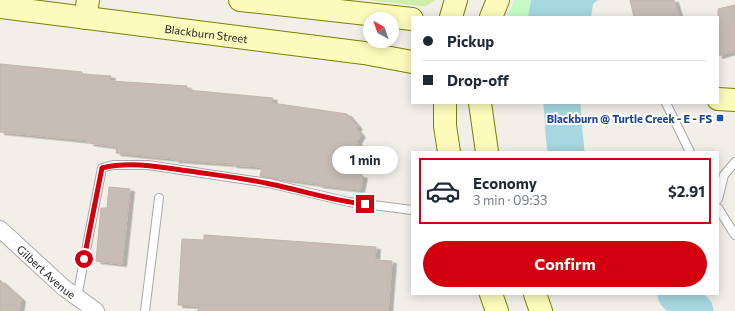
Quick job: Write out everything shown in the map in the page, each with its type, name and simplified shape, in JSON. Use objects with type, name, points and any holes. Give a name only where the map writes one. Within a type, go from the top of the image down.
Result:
[{"type":"street","points":[[240,0],[411,19]]},
{"type":"street","points":[[451,16],[456,0]]},
{"type":"street","points":[[491,16],[498,0]]},
{"type":"street","name":"Blackburn Street","points":[[0,7],[87,9],[411,62]]},
{"type":"street","points":[[719,99],[735,100]]},
{"type":"street","points":[[445,104],[445,126],[449,151]]},
{"type":"street","points":[[480,104],[486,151]]},
{"type":"street","name":"Gilbert Avenue","points":[[0,229],[63,287],[96,311]]},
{"type":"street","points":[[491,295],[497,311]]},
{"type":"street","points":[[535,295],[541,311]]},
{"type":"lane","points":[[666,104],[690,151]]},
{"type":"lane","points":[[719,195],[724,175],[735,162]]},
{"type":"lane","points":[[77,297],[102,168],[113,165],[148,165],[163,167],[268,183],[349,202],[411,210]]},
{"type":"lane","points":[[145,311],[159,198]]},
{"type":"lane","points":[[719,210],[735,235]]},
{"type":"green space","points":[[369,0],[435,0],[426,6],[420,6]]},
{"type":"green space","points":[[514,0],[531,0],[528,16],[508,15]]},
{"type":"water","points":[[531,0],[598,0],[593,4],[591,16],[528,16]]},
{"type":"building","points":[[630,0],[674,0],[679,16],[634,16]]},
{"type":"building","points":[[735,5],[735,51],[719,56],[719,16],[718,9]]},
{"type":"building","points":[[0,64],[111,76],[110,81],[187,86],[187,90],[273,98],[272,103],[347,114],[358,127],[356,129],[361,135],[357,141],[361,152],[358,157],[357,174],[363,176],[360,190],[260,176],[262,167],[174,160],[175,159],[116,153],[117,147],[89,143],[90,141],[0,132]]},
{"type":"building","points":[[109,187],[130,189],[122,264],[96,261],[101,208],[107,208]]},
{"type":"building","points":[[204,235],[376,247],[375,260],[392,261],[388,311],[198,311],[199,306],[178,305],[182,239],[204,240]]},
{"type":"building","points":[[0,280],[21,299],[19,311],[0,311]]},
{"type":"waterway","points":[[562,104],[566,151]]},
{"type":"waterway","points":[[677,295],[695,311]]},
{"type":"place","name":"Blackburn @ Turtle Creek - E - FS","points":[[720,118]]},
{"type":"route","points":[[84,259],[102,168],[113,165],[148,165],[268,183],[349,202],[365,204]]}]
